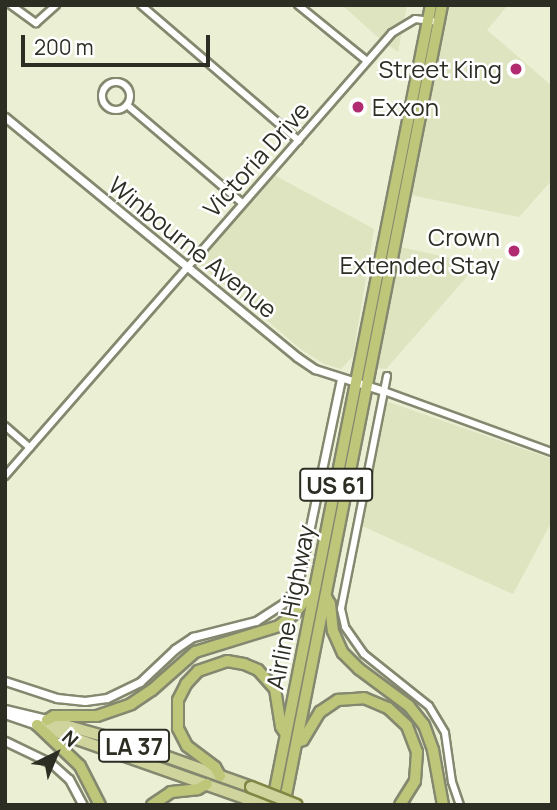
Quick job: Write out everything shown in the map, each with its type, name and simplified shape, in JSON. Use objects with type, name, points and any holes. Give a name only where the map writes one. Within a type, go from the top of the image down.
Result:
[{"type":"highway","name":"Airline Highway","points":[[431,5],[434,21]]},
{"type":"highway","name":"Airline Highway","points":[[272,805],[355,384],[396,210],[434,21],[442,5]]},
{"type":"highway","name":"Airline Highway","points":[[284,805],[368,387],[396,210]]},
{"type":"highway","points":[[47,720],[54,716],[97,716],[131,704],[152,690],[195,652],[279,626],[295,613],[315,586]]},
{"type":"highway","points":[[325,596],[330,604],[334,636],[343,653],[359,669],[409,706],[424,725],[432,744],[443,805]]},
{"type":"highway","points":[[220,776],[215,767],[187,746],[178,727],[178,700],[186,684],[198,671],[227,662],[244,664],[258,670],[275,689],[281,727],[286,734]]},
{"type":"highway","points":[[296,742],[303,740],[320,712],[338,701],[364,698],[388,708],[407,726],[417,752],[415,781],[400,805]]},
{"type":"highway","points":[[37,725],[80,766],[100,805]]},
{"type":"highway","points":[[152,805],[171,792],[198,789],[207,783]]},
{"type":"main road","name":"LA 37","points":[[5,712],[47,720],[220,776],[297,805]]},
{"type":"main road","name":"LA 37","points":[[5,712],[264,805]]},
{"type":"street","points":[[11,5],[36,23],[56,5]]},
{"type":"street","points":[[141,5],[299,141]]},
{"type":"street","points":[[298,5],[367,61]]},
{"type":"street","name":"Victoria Drive","points":[[5,476],[367,61],[403,24],[415,19],[434,21]]},
{"type":"street","points":[[115,82],[125,85],[130,95],[127,106],[117,110],[106,107],[101,97],[105,86],[115,82]]},
{"type":"street","points":[[127,106],[242,203]]},
{"type":"street","name":"Winbourne Avenue","points":[[5,117],[297,356],[315,369],[355,384],[384,391]]},
{"type":"street","name":"Airline Highway","points":[[387,376],[341,609],[345,627],[364,654],[429,706],[444,733],[452,782],[460,805]]},
{"type":"street","points":[[5,681],[57,698],[85,701],[107,698],[140,682],[175,649],[193,637],[256,621],[285,602],[295,590],[300,575],[341,379]]},
{"type":"street","points":[[384,391],[552,452]]},
{"type":"street","points":[[5,426],[30,447]]},
{"type":"street","points":[[5,741],[51,763],[69,779],[83,805]]},
{"type":"shaded area","points":[[342,5],[407,5],[398,52],[380,39]]},
{"type":"shaded area","points":[[449,5],[508,5],[487,30],[552,86],[552,180],[519,217],[411,195]]},
{"type":"shaded area","points":[[274,175],[374,229],[353,356],[341,369],[324,364],[302,350],[198,263]]},
{"type":"shaded area","points":[[400,247],[478,264],[386,369],[378,368]]},
{"type":"shaded area","points":[[386,401],[552,459],[552,521],[513,594],[360,525]]},
{"type":"place","name":"Street King","points":[[516,69]]},
{"type":"place","name":"Exxon","points":[[358,107]]},
{"type":"place","name":"Crown Extended Stay","points":[[514,251]]}]
